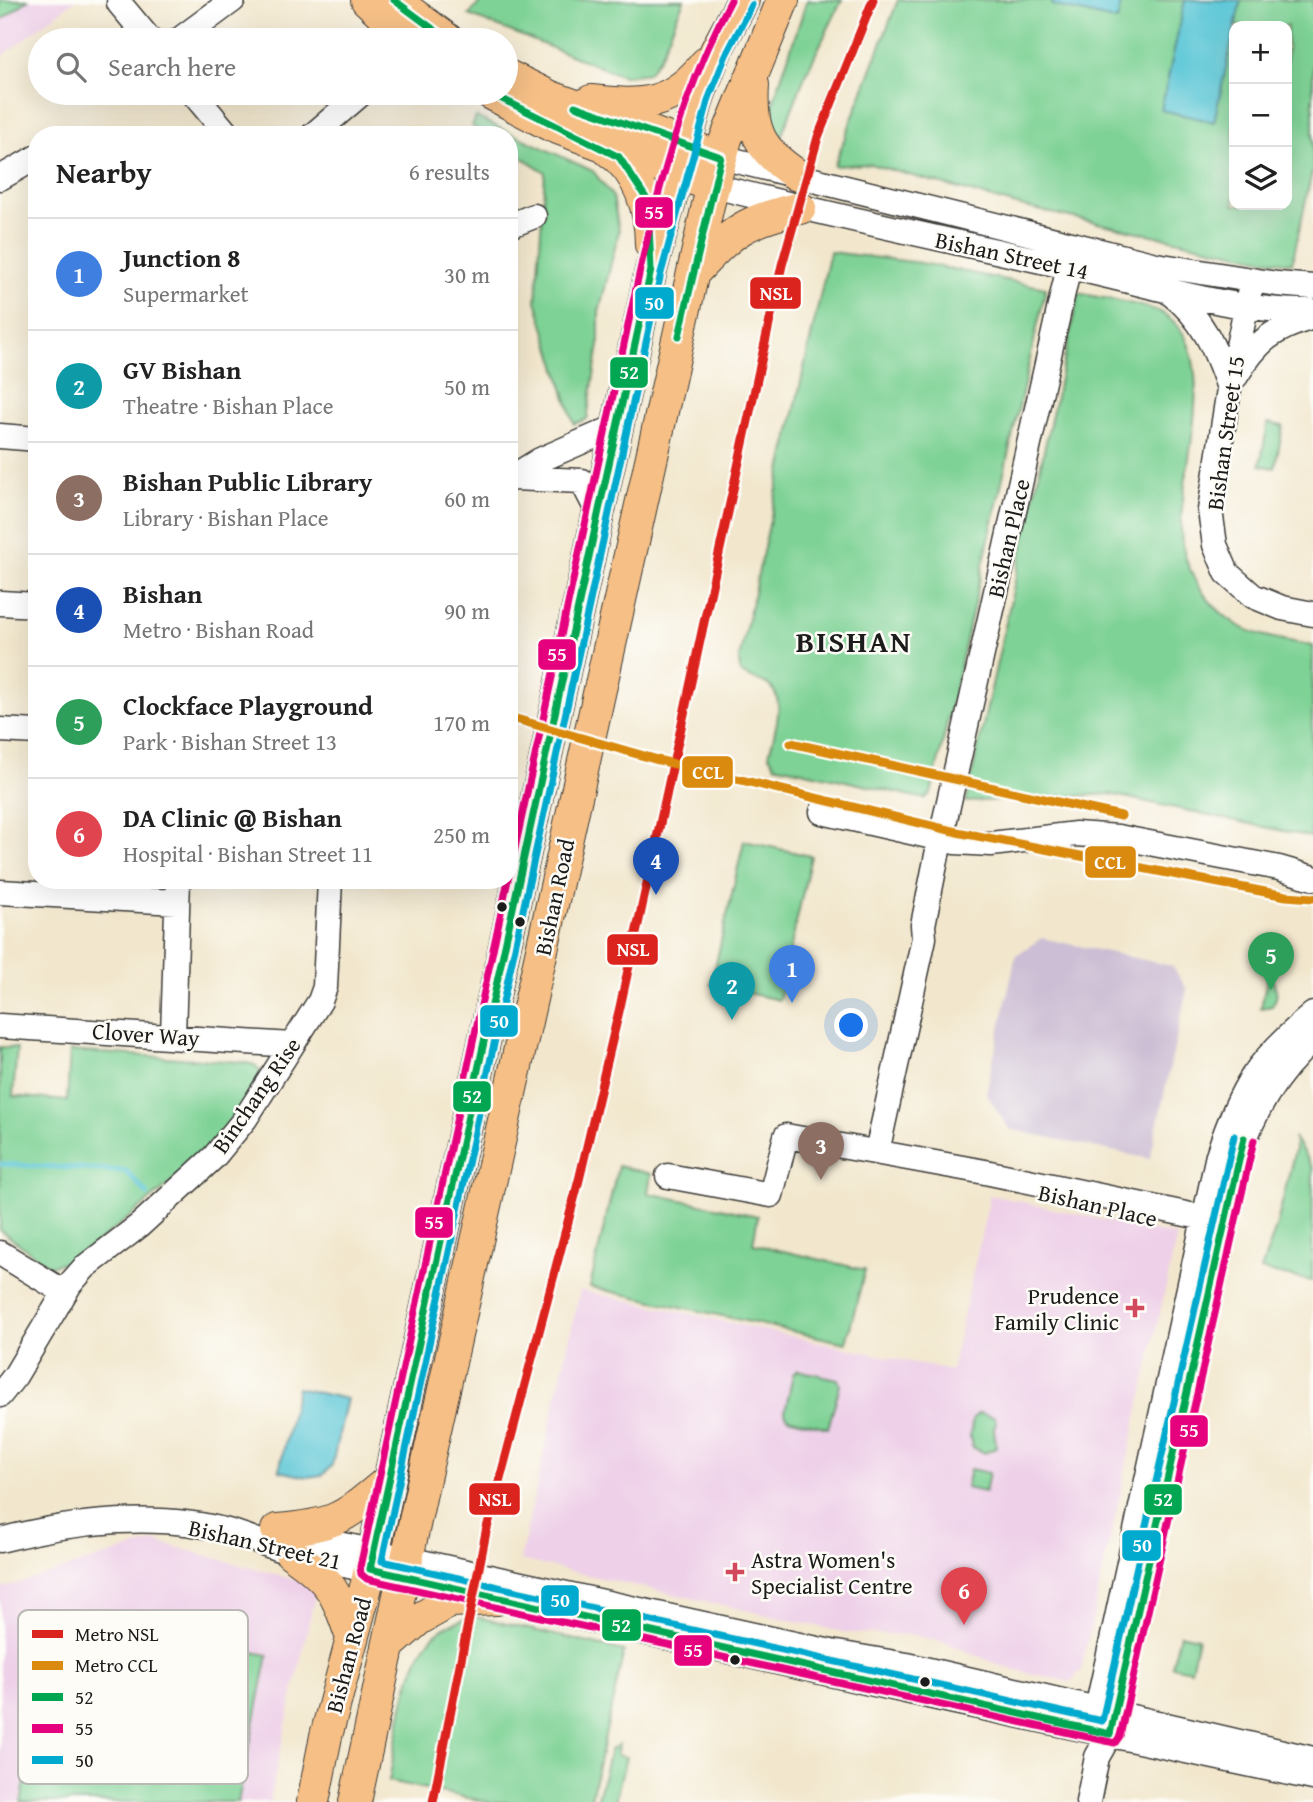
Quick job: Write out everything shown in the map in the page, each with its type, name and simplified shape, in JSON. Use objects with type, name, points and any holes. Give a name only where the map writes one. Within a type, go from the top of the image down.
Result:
[{"type":"main road","points":[[367,0],[398,28]]},
{"type":"main road","points":[[394,0],[432,28]]},
{"type":"main road","name":"Bishan Road","points":[[313,1802],[326,1736],[372,1559],[620,425],[651,270],[699,95],[716,51],[743,0]]},
{"type":"main road","name":"Bishan Road","points":[[355,1802],[422,1488],[717,171],[783,0]]},
{"type":"main road","points":[[551,97],[627,105],[663,100],[689,84],[716,51]]},
{"type":"main road","points":[[753,73],[753,121],[759,136],[769,155],[797,175]]},
{"type":"main road","points":[[518,81],[682,160],[717,171]]},
{"type":"main road","points":[[512,105],[619,157],[648,201],[651,270]]},
{"type":"main road","points":[[607,149],[682,160]]},
{"type":"main road","points":[[694,272],[725,237],[741,227],[800,208]]},
{"type":"main road","points":[[352,1638],[333,1589],[320,1573],[284,1542],[313,1527],[343,1517],[388,1481]]},
{"type":"main road","points":[[388,1646],[419,1619],[451,1601],[498,1599]]},
{"type":"street","points":[[195,28],[233,0]]},
{"type":"street","points":[[119,3],[140,28]]},
{"type":"street","points":[[203,105],[220,126]]},
{"type":"street","points":[[324,126],[348,105]]},
{"type":"street","points":[[0,178],[28,162]]},
{"type":"street","name":"Bishan Street 14","points":[[717,171],[797,175],[1156,265],[1313,287]]},
{"type":"street","name":"Bishan Street 14","points":[[717,171],[800,208],[1247,305],[1313,311]]},
{"type":"street","points":[[518,222],[534,216]]},
{"type":"street","points":[[1061,243],[1072,255],[1071,268]]},
{"type":"street","name":"Bishan Place","points":[[872,1151],[924,938],[923,925],[941,838],[1064,288],[1071,268]]},
{"type":"street","name":"Bishan Street 15","points":[[1253,279],[1229,389],[1210,510],[1215,545],[1227,573],[1253,596],[1282,608],[1313,614]]},
{"type":"street","points":[[1164,288],[1189,307],[1206,331],[1229,389]]},
{"type":"street","points":[[1229,389],[1250,353],[1270,333],[1313,317]]},
{"type":"street","points":[[518,474],[540,460],[620,425]]},
{"type":"street","points":[[0,436],[28,438]]},
{"type":"street","points":[[518,479],[582,481],[600,516]]},
{"type":"street","points":[[0,603],[28,605]]},
{"type":"street","points":[[0,730],[28,732]]},
{"type":"street","points":[[822,812],[941,838],[991,844],[1076,834],[1118,838],[1279,868],[1313,878]]},
{"type":"street","name":"Binchang Rise","points":[[0,1395],[15,1376],[64,1292],[85,1267],[140,1224],[214,1157],[245,1119],[320,1001],[325,987],[330,889]]},
{"type":"street","points":[[0,892],[177,891],[173,1035]]},
{"type":"street","points":[[1213,1226],[1218,1155],[1247,1081],[1284,1038],[1313,1014]]},
{"type":"street","name":"Clover Way","points":[[0,1026],[173,1035],[292,1045]]},
{"type":"street","points":[[1088,1802],[1213,1226],[1254,1114],[1273,1082],[1313,1040]]},
{"type":"street","name":"Bishan Place","points":[[668,1176],[767,1196],[774,1192],[786,1136],[872,1151],[976,1173],[983,1179],[1213,1226]]},
{"type":"street","points":[[0,1253],[64,1292]]},
{"type":"street","name":"Bishan Street 21","points":[[0,1531],[46,1518],[153,1511],[195,1514],[284,1542]]},
{"type":"street","name":"Bishan Street 21","points":[[0,1540],[52,1527],[153,1522],[284,1542],[407,1567]]},
{"type":"street","points":[[407,1567],[498,1599],[1104,1721],[1313,1759]]},
{"type":"street","points":[[407,1567],[639,1611],[831,1653],[907,1665],[1313,1778]]},
{"type":"shaded area","points":[[0,0],[75,0],[39,28],[28,28],[28,36],[0,58]]},
{"type":"shaded area","points":[[1042,938],[1172,966],[1187,989],[1150,1159],[1009,1129],[986,1093],[1016,955]]},
{"type":"shaded area","points":[[990,1195],[1177,1236],[1081,1671],[1070,1682],[1006,1668],[947,1643],[912,1635],[848,1633],[520,1560],[580,1290],[951,1371]]},
{"type":"shaded area","points":[[154,1541],[317,1586],[269,1802],[0,1802],[0,1589]]},
{"type":"green space","points":[[0,0],[28,0],[0,21]]},
{"type":"green space","points":[[482,0],[684,0],[660,57],[648,73],[623,76],[518,34],[518,28],[502,28],[469,15]]},
{"type":"green space","points":[[807,0],[842,0],[805,76],[779,142],[767,121]]},
{"type":"green space","points":[[898,0],[1313,0],[1313,168],[1292,263],[1262,259],[1024,207],[870,164],[834,166]]},
{"type":"green space","points":[[476,117],[496,126],[472,126]]},
{"type":"green space","points":[[518,136],[593,171],[613,197],[619,231],[599,312],[599,345],[587,419],[574,424],[536,301],[545,172],[518,155]]},
{"type":"green space","points":[[830,252],[921,263],[1046,288],[931,794],[925,799],[775,765],[769,755],[778,716],[777,697],[773,689],[765,683],[740,672],[739,659]]},
{"type":"green space","points":[[1079,293],[1134,304],[1162,313],[1181,330],[1191,353],[1195,412],[1182,502],[1181,526],[1185,555],[1204,594],[1236,624],[1263,636],[1313,646],[1311,837],[1110,794],[966,802]]},
{"type":"green space","points":[[1268,423],[1283,426],[1275,468],[1260,465]]},
{"type":"green space","points":[[744,841],[811,856],[779,1000],[711,985]]},
{"type":"green space","points":[[1267,979],[1272,980],[1276,996],[1272,1006],[1261,1008]]},
{"type":"green space","points":[[0,1047],[17,1048],[13,1096],[67,1101],[70,1051],[241,1062],[255,1065],[261,1072],[249,1097],[231,1123],[181,1174],[75,1260],[49,1266],[0,1230]]},
{"type":"green space","points":[[1294,1137],[1313,1169],[1312,1281],[1261,1270],[1276,1228],[1295,1149]]},
{"type":"green space","points":[[618,1166],[651,1174],[648,1193],[758,1216],[753,1244],[865,1270],[846,1343],[590,1287]]},
{"type":"green space","points":[[797,1370],[838,1379],[840,1385],[828,1428],[787,1418],[785,1412],[793,1374]]},
{"type":"green space","points":[[979,1413],[994,1417],[996,1422],[996,1448],[985,1453],[972,1447],[970,1435],[973,1418]]},
{"type":"green space","points":[[970,1469],[989,1473],[985,1492],[966,1488]]},
{"type":"green space","points":[[477,1617],[624,1651],[590,1802],[487,1802],[389,1781],[404,1701],[417,1661],[437,1633],[456,1622]]},
{"type":"green space","points":[[1180,1634],[1198,1638],[1191,1670],[1172,1666]]},
{"type":"green space","points":[[248,1651],[268,1655],[248,1753]]},
{"type":"green space","points":[[619,1744],[616,1755],[626,1757],[615,1802],[597,1802],[610,1750]]},
{"type":"green space","points":[[25,1784],[242,1784],[238,1802],[21,1802]]},
{"type":"water","points":[[1053,0],[1122,0],[1117,21],[1052,5]]},
{"type":"water","points":[[1185,0],[1241,0],[1236,21],[1229,21],[1229,54],[1214,122],[1161,110]]},
{"type":"water","points":[[297,1388],[347,1399],[332,1465],[323,1475],[307,1477],[279,1471]]},
{"type":"waterway","points":[[0,1164],[126,1171],[148,1195]]},
{"type":"metro line","name":"NSL","points":[[433,1802],[486,1532],[579,1180],[620,1007],[782,265],[818,137],[873,0]]},
{"type":"metro line","name":"CCL","points":[[518,720],[658,760],[957,832],[1286,896],[1313,898]]},
{"type":"metro line","name":"CCL","points":[[791,743],[1121,816]]},
{"type":"transit line","name":"52","points":[[394,0],[432,28]]},
{"type":"transit line","name":"55","points":[[518,834],[633,301],[658,198],[689,96],[708,47],[731,0]]},
{"type":"transit line","name":"50","points":[[752,5],[726,55],[709,98],[661,273],[382,1561],[1102,1721],[1234,1136]]},
{"type":"transit line","name":"52","points":[[514,105],[619,157],[648,201],[651,270],[518,885]]},
{"type":"transit line","name":"52","points":[[575,106],[721,157],[679,336]]},
{"type":"transit line","name":"55","points":[[506,889],[360,1567],[361,1574],[367,1579],[1115,1743],[1120,1736],[1254,1140]]},
{"type":"transit line","name":"52","points":[[517,889],[370,1569],[1110,1734],[1244,1138]]},
{"type":"place","name":"Bishan","points":[[656,895]]},
{"type":"place","name":"Clockface Playground","points":[[1271,990]]},
{"type":"place","name":"Junction 8","points":[[792,1003]]},
{"type":"place","name":"GV Bishan","points":[[732,1020]]},
{"type":"place","name":"Bishan Public Library","points":[[821,1180]]},
{"type":"place","name":"Prudence Family Clinic","points":[[1135,1308]]},
{"type":"place","name":"Astra Women's Specialist Centre","points":[[735,1572]]},
{"type":"place","name":"DA Clinic @ Bishan","points":[[964,1625]]},
{"type":"district","name":"BISHAN","points":[[854,641]]}]
